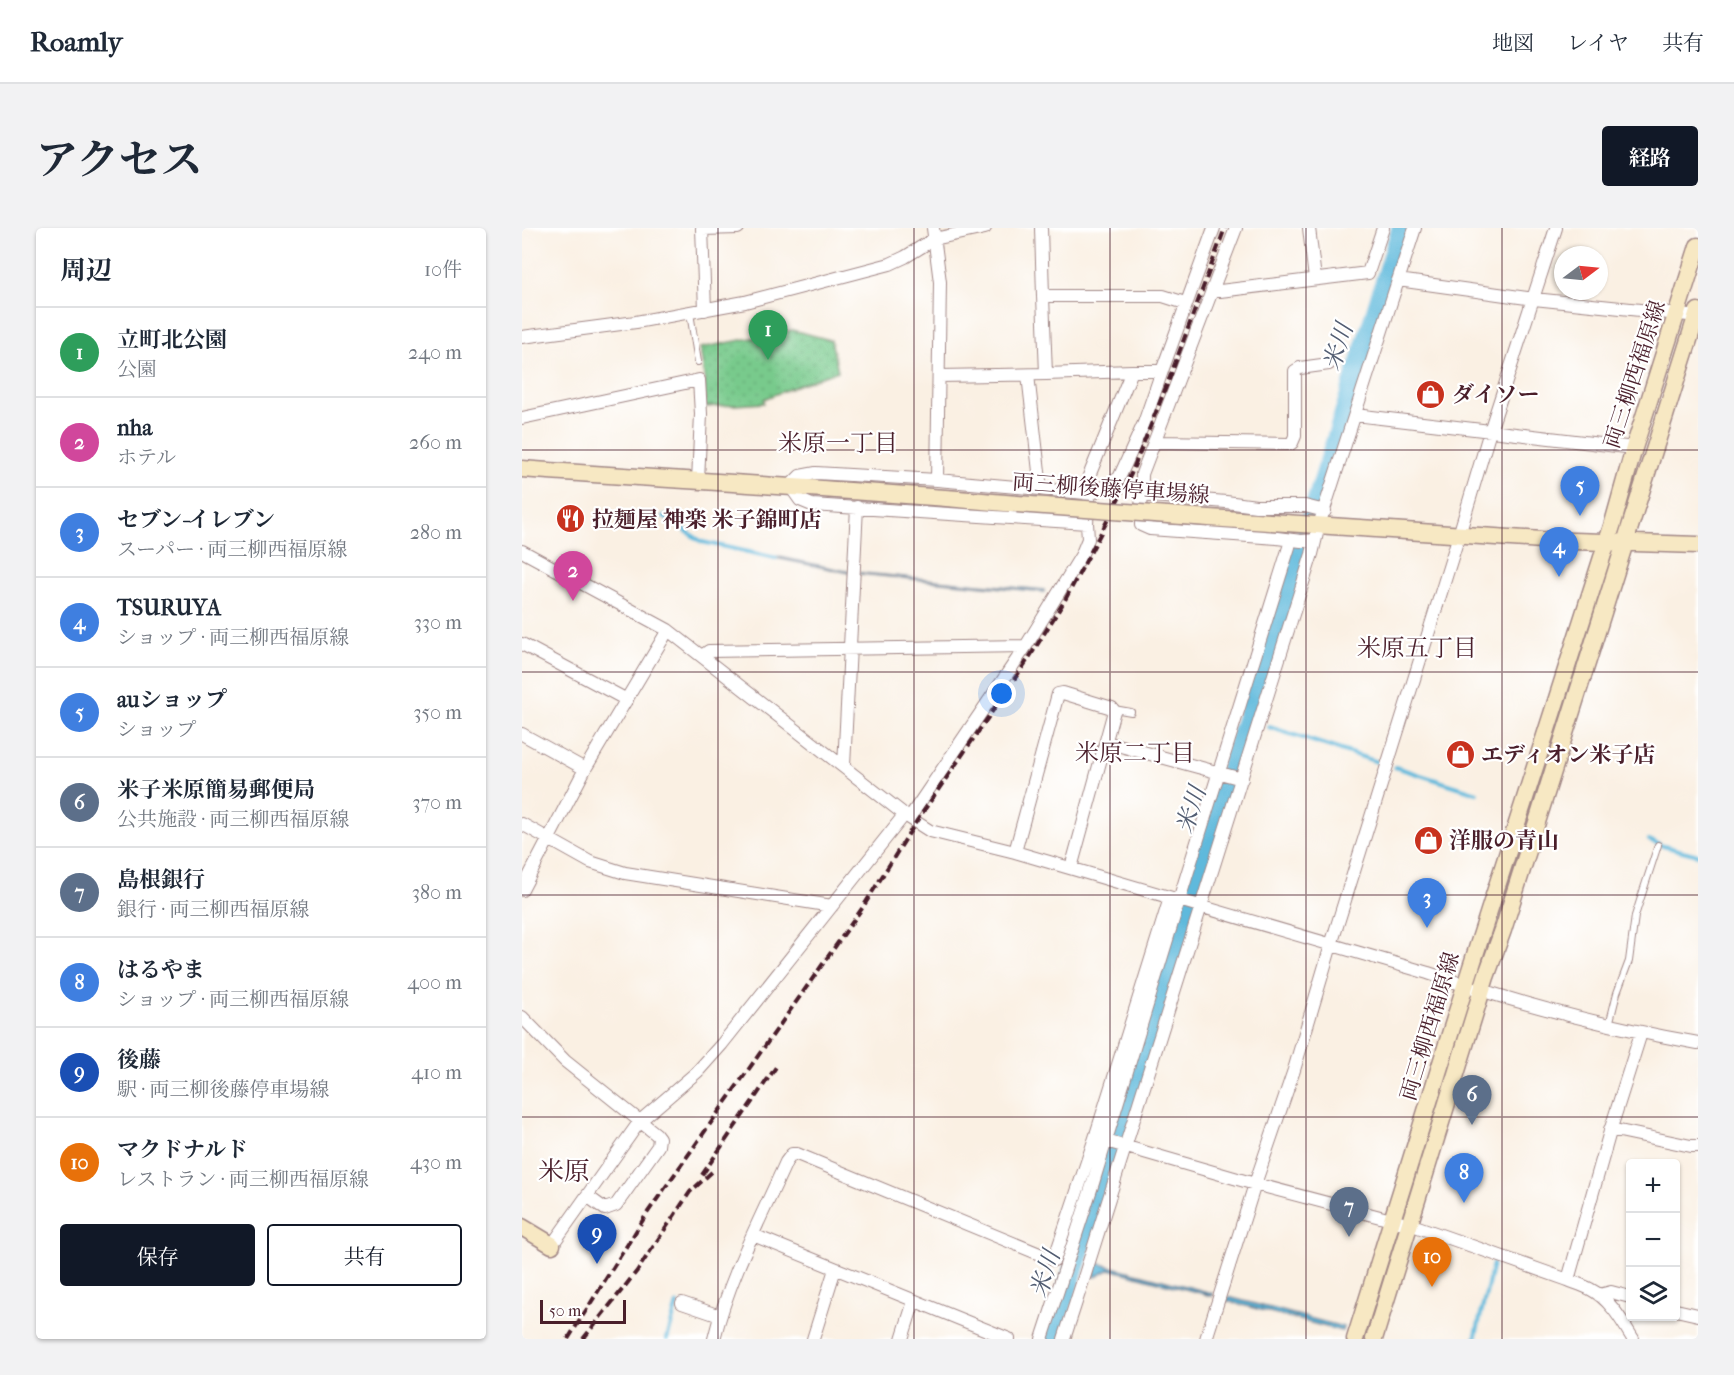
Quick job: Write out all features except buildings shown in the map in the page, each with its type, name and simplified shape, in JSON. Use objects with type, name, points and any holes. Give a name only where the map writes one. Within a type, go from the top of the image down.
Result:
[{"type":"main road","name":"両三柳西福原線","points":[[1355,1339],[1698,246]]},
{"type":"main road","name":"両三柳西福原線","points":[[1374,1339],[1482,991],[1698,315]]},
{"type":"main road","name":"両三柳後藤停車場線","points":[[522,469],[900,493],[1017,504],[1459,535],[1626,544],[1698,545]]},
{"type":"main road","points":[[522,1227],[552,1245]]},
{"type":"street","points":[[705,310],[702,229],[738,228]]},
{"type":"street","points":[[522,337],[636,322],[745,302],[890,264],[905,257],[934,234],[986,228]]},
{"type":"street","points":[[1041,228],[1046,374]]},
{"type":"street","points":[[1087,523],[812,505],[800,500],[790,486],[800,476],[816,473],[937,480],[1087,494],[1119,478],[1144,423],[1185,303],[1214,228]]},
{"type":"street","points":[[1236,228],[1142,474],[1141,525],[1150,529],[1301,541],[1319,525]]},
{"type":"street","points":[[1309,228],[1315,279]]},
{"type":"street","points":[[1212,290],[1220,291],[1368,273],[1383,228]]},
{"type":"street","points":[[1064,1339],[1239,778],[1415,228]]},
{"type":"street","points":[[1206,1339],[1294,1070],[1490,431],[1556,228]]},
{"type":"street","points":[[934,234],[940,282],[937,480]]},
{"type":"street","points":[[1398,280],[1534,299],[1698,315]]},
{"type":"street","points":[[1043,296],[1163,296],[1185,303]]},
{"type":"street","points":[[1154,442],[1292,443],[1295,436],[1295,371],[1300,368],[1329,364]]},
{"type":"street","points":[[552,1245],[640,1121],[697,1072],[722,1044],[907,816],[1026,646],[1081,556],[1088,538],[1089,476],[1132,371]]},
{"type":"street","points":[[939,376],[1162,371]]},
{"type":"street","points":[[1028,375],[1041,489]]},
{"type":"street","points":[[522,418],[699,380],[701,414],[698,481]]},
{"type":"street","points":[[1355,415],[1634,447]]},
{"type":"street","points":[[1141,495],[1257,506],[1305,506],[1319,525]]},
{"type":"street","points":[[844,766],[857,507]]},
{"type":"street","points":[[714,1339],[720,1316],[753,1235],[789,1157],[797,1154],[1054,1260],[1100,1140],[1176,899],[1220,772],[1289,547]]},
{"type":"street","points":[[522,550],[668,630],[907,816],[930,831],[1071,868],[1482,991],[1641,1033],[1698,1043]]},
{"type":"street","points":[[522,890],[585,769],[668,630]]},
{"type":"street","points":[[522,644],[627,700]]},
{"type":"street","points":[[702,656],[709,651],[1026,646]]},
{"type":"street","points":[[1015,852],[1058,694],[1064,693],[1114,708],[1071,868]]},
{"type":"street","points":[[522,734],[585,769]]},
{"type":"street","points":[[1106,742],[1239,778]]},
{"type":"street","points":[[522,824],[590,862],[625,873],[832,906]]},
{"type":"street","points":[[522,1017],[565,1061],[656,1134],[659,1142],[616,1205],[605,1209],[587,1196]]},
{"type":"street","points":[[1568,1280],[1610,1129],[1641,1033]]},
{"type":"street","points":[[1610,1129],[1698,1146]]},
{"type":"street","points":[[1100,1140],[1409,1225],[1568,1280],[1592,1290],[1608,1302],[1632,1339]]},
{"type":"street","points":[[1042,1339],[1093,1183],[1100,1140]]},
{"type":"street","points":[[753,1235],[914,1301],[992,1336],[1009,1339]]},
{"type":"street","points":[[813,1339],[835,1269]]},
{"type":"street","points":[[1599,1295],[1611,1292],[1626,1296]]},
{"type":"street","points":[[902,1339],[914,1301]]},
{"type":"street","points":[[682,1303],[720,1316]]},
{"type":"street","points":[[1680,1311],[1698,1315]]},
{"type":"lane","points":[[690,313],[698,362]]},
{"type":"lane","points":[[1114,708],[1131,712]]},
{"type":"lane","points":[[1609,1025],[1617,993],[1629,961],[1635,916],[1658,845]]},
{"type":"green space","points":[[792,330],[831,340],[838,371],[764,399],[764,403],[705,407],[705,383],[700,348]]},
{"type":"green space","points":[[1593,621],[1496,926],[1481,966],[1564,701]]},
{"type":"water","points":[[771,557],[851,572],[1044,590],[1044,592],[850,573]]},
{"type":"water","points":[[1097,1263],[1212,1293],[1212,1296],[1110,1269],[1096,1277],[1093,1276]]},
{"type":"water","points":[[1228,1297],[1343,1327],[1342,1331],[1227,1301]]},
{"type":"waterway","name":"米川","points":[[1051,1339],[1402,228]]},
{"type":"waterway","points":[[664,516],[702,542],[776,558]]},
{"type":"waterway","points":[[1269,727],[1381,763]]},
{"type":"waterway","points":[[1395,767],[1477,793]]},
{"type":"waterway","points":[[1649,840],[1698,855]]},
{"type":"waterway","points":[[1475,1339],[1493,1264]]},
{"type":"waterway","points":[[667,1339],[677,1304]]},
{"type":"railway","points":[[568,1339],[648,1212],[863,907],[916,822],[1029,658],[1065,600],[1131,474],[1170,377],[1225,228]]},
{"type":"railway","points":[[702,1175],[776,1067]]},
{"type":"railway","points":[[583,1339],[637,1271],[690,1192],[714,1170]]},
{"type":"place","name":"立町北公園","points":[[768,360]]},
{"type":"place","name":"ダイソー","points":[[1431,394]]},
{"type":"place","name":"auショップ","points":[[1580,516]]},
{"type":"place","name":"拉麺屋 神楽 米子錦町店","points":[[571,519]]},
{"type":"place","name":"TSURUYA","points":[[1559,577]]},
{"type":"place","name":"nha","points":[[573,601]]},
{"type":"place","name":"エディオン米子店","points":[[1460,754]]},
{"type":"place","name":"洋服の青山","points":[[1428,840]]},
{"type":"place","name":"セブン-イレブン","points":[[1427,928]]},
{"type":"place","name":"米子米原簡易郵便局","points":[[1472,1125]]},
{"type":"place","name":"はるやま","points":[[1464,1203]]},
{"type":"place","name":"島根銀行","points":[[1349,1237]]},
{"type":"place","name":"後藤","points":[[597,1264]]},
{"type":"place","name":"マクドナルド","points":[[1432,1287]]},
{"type":"district","name":"米原一丁目","points":[[838,443]]},
{"type":"district","name":"米原五丁目","points":[[1417,648]]},
{"type":"district","name":"米原二丁目","points":[[1135,753]]},
{"type":"district","name":"米原","points":[[564,1171]]}]
